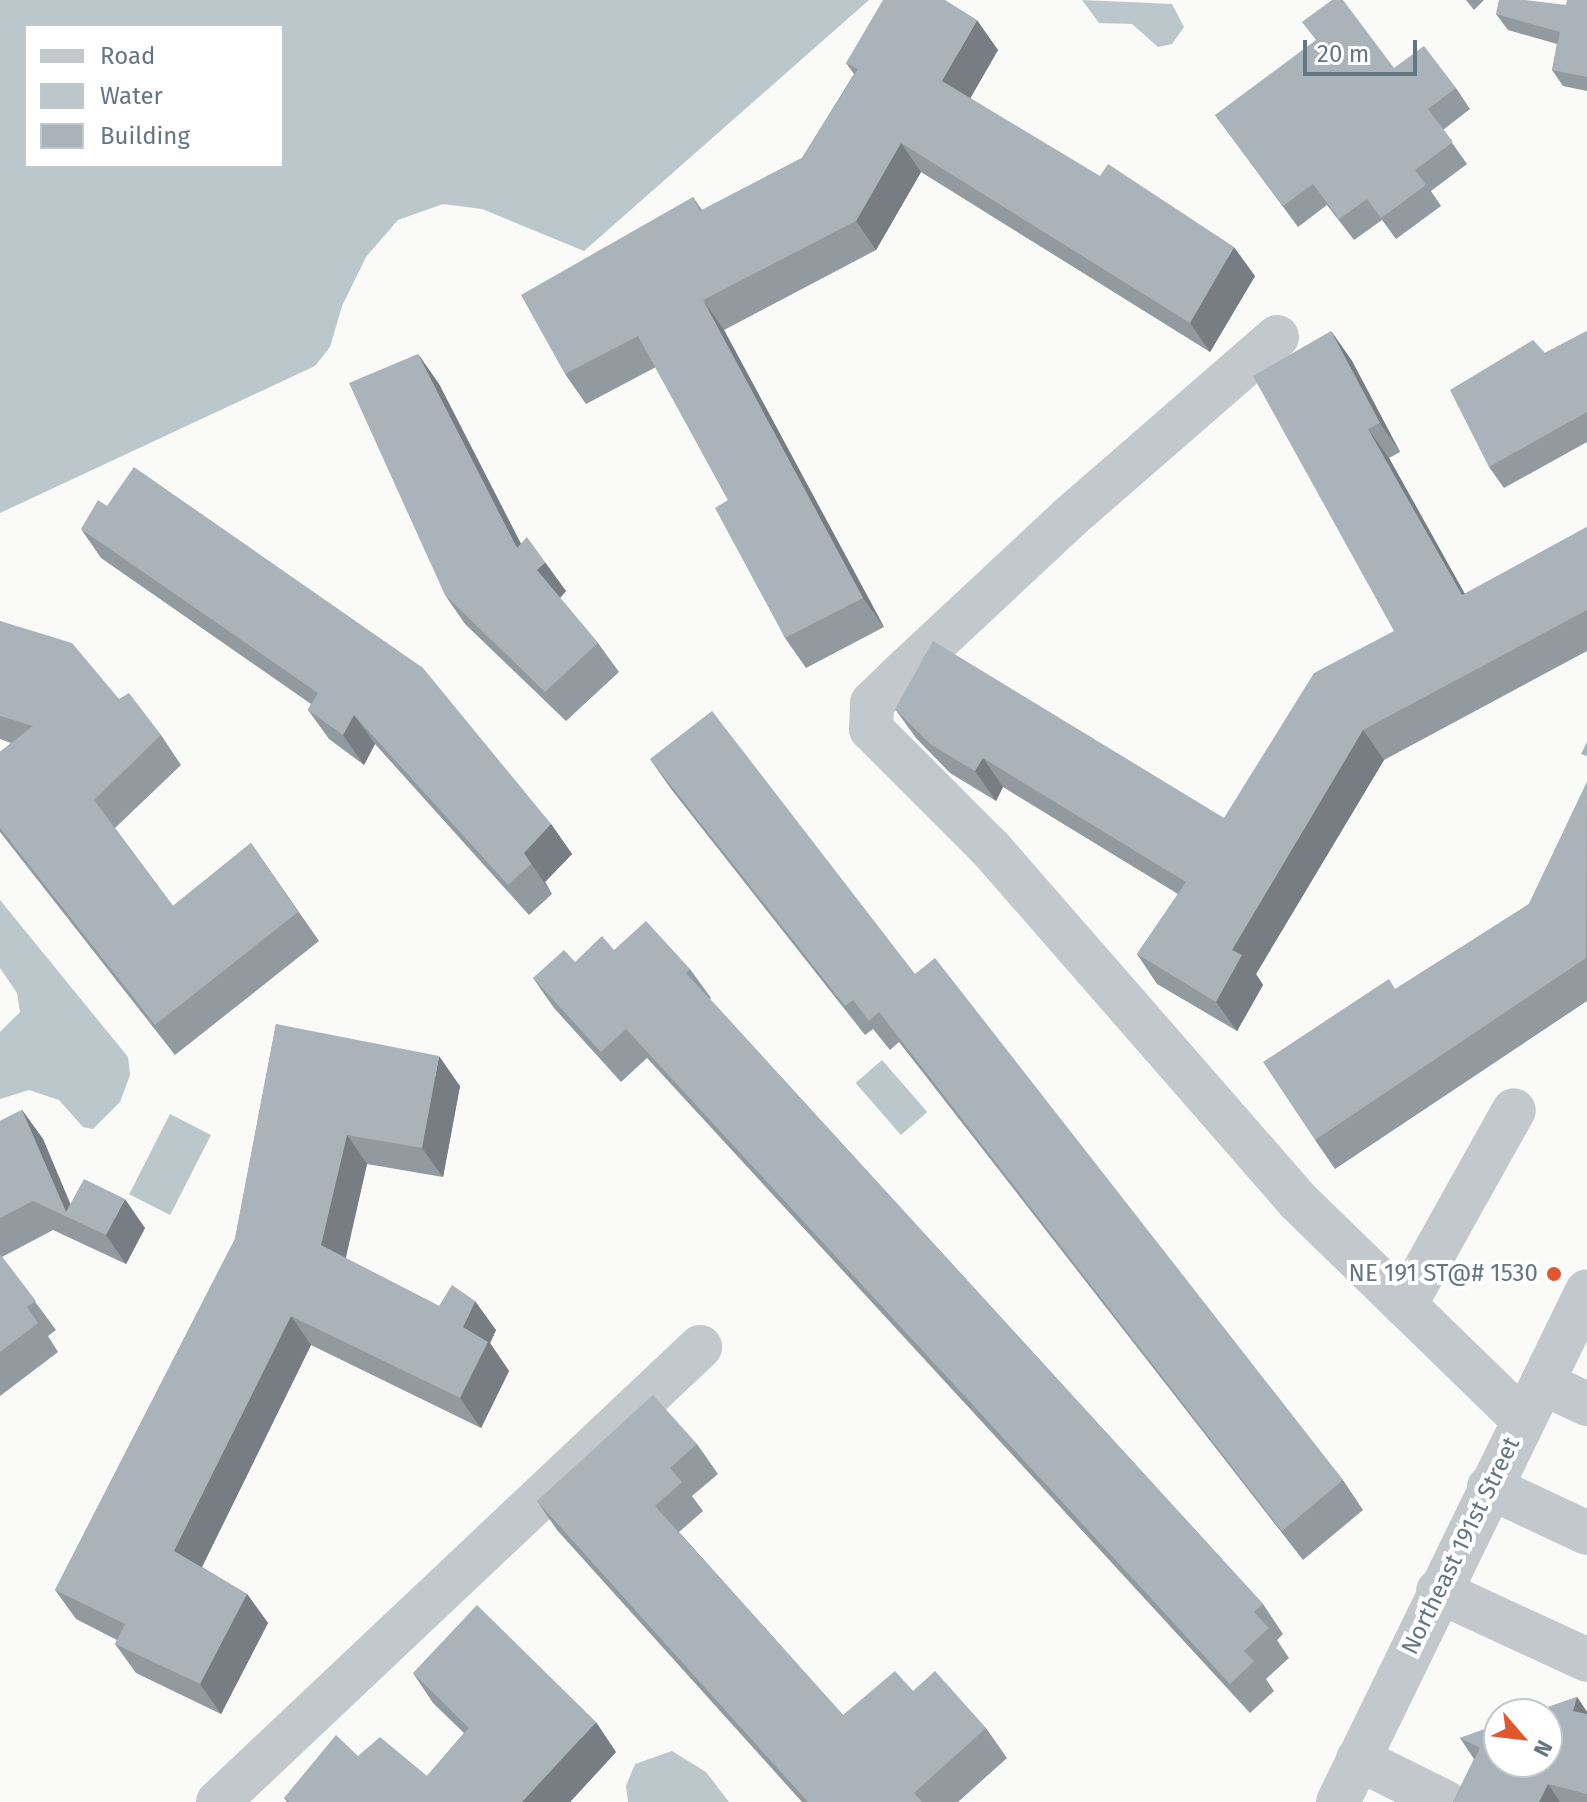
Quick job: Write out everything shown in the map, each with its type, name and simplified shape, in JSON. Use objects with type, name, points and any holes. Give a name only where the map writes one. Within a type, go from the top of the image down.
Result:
[{"type":"street","points":[[1277,337],[1069,518],[872,703],[871,729],[991,849],[1298,1201],[1405,1305],[1532,1402],[1587,1404]]},
{"type":"street","points":[[1405,1305],[1514,1110]]},
{"type":"street","name":"Northeast 191st Street","points":[[1338,1802],[1438,1591],[1587,1291]]},
{"type":"street","points":[[218,1802],[700,1347]]},
{"type":"street","points":[[1489,1487],[1587,1533]]},
{"type":"street","points":[[1438,1591],[1587,1660]]},
{"type":"street","points":[[1358,1759],[1445,1802]]},
{"type":"water","points":[[0,0],[869,0],[584,251],[482,209],[443,204],[398,220],[366,257],[342,306],[330,347],[315,366],[0,513]]},
{"type":"water","points":[[1082,0],[1172,4],[1184,27],[1172,44],[1158,47],[1132,24],[1099,23]]},
{"type":"water","points":[[0,900],[128,1057],[130,1075],[120,1102],[93,1129],[83,1127],[59,1100],[29,1090],[0,1099],[0,1032],[20,1012],[17,993],[0,968]]},
{"type":"water","points":[[882,1060],[927,1112],[901,1135],[856,1083]]},
{"type":"water","points":[[170,1114],[211,1135],[170,1215],[129,1194]]},
{"type":"water","points":[[672,1751],[706,1772],[729,1802],[628,1802],[626,1786],[635,1764]]},
{"type":"building","points":[[883,0],[945,0],[977,20],[942,81],[1100,176],[1108,164],[1234,247],[1190,323],[901,143],[856,221],[703,300],[863,598],[785,638],[715,508],[728,500],[638,336],[565,374],[521,295],[693,197],[700,211],[802,158],[858,69],[846,63]]},
{"type":"building","points":[[1332,0],[1343,0],[1394,68],[1424,46],[1456,88],[1428,109],[1453,142],[1415,170],[1426,185],[1381,218],[1367,199],[1339,219],[1313,184],[1283,206],[1215,115],[1316,40],[1302,22]]},
{"type":"building","points":[[1499,0],[1566,5],[1567,0],[1587,0],[1587,77],[1552,70],[1560,32],[1496,14]]},
{"type":"building","points":[[1331,331],[1380,423],[1368,429],[1462,595],[1587,527],[1587,610],[1363,730],[1232,950],[1242,955],[1216,1002],[1137,954],[1186,882],[983,758],[975,771],[930,744],[895,709],[933,641],[1224,818],[1314,673],[1394,631],[1253,376]]},
{"type":"building","points":[[1587,331],[1587,412],[1489,467],[1450,390],[1533,340],[1545,353]]},
{"type":"building","points":[[418,354],[517,548],[527,537],[545,562],[537,570],[598,643],[545,692],[445,595],[349,383]]},
{"type":"building","points":[[134,467],[423,668],[551,824],[524,853],[531,864],[508,885],[354,715],[343,735],[308,710],[318,693],[81,529],[98,500],[107,506]]},
{"type":"building","points":[[0,621],[72,643],[119,699],[129,693],[161,735],[94,800],[173,906],[251,843],[298,912],[155,1025],[0,828],[0,752],[33,726],[0,716]]},
{"type":"building","points":[[712,711],[915,974],[935,958],[1343,1480],[1282,1531],[879,1012],[869,1021],[853,1000],[845,1006],[650,759]]},
{"type":"building","points":[[1587,742],[1587,756],[1581,754]]},
{"type":"building","points":[[1587,782],[1586,958],[1315,1140],[1263,1062],[1389,979],[1395,989],[1529,904]]},
{"type":"building","points":[[646,921],[690,969],[686,973],[1263,1604],[1254,1612],[1269,1628],[1244,1651],[1254,1661],[1230,1684],[626,1029],[601,1052],[533,978],[564,950],[575,962],[602,936],[614,950]]},
{"type":"building","points":[[276,1024],[439,1056],[422,1148],[347,1135],[321,1245],[439,1306],[452,1285],[475,1301],[463,1327],[488,1342],[460,1398],[291,1316],[174,1551],[247,1594],[200,1684],[115,1644],[125,1624],[55,1590],[235,1239]]},
{"type":"building","points":[[22,1110],[66,1212],[84,1179],[125,1199],[106,1235],[33,1201],[0,1218],[0,1121]]},
{"type":"building","points":[[0,1254],[36,1301],[27,1307],[38,1323],[0,1352]]},
{"type":"building","points":[[653,1395],[697,1444],[670,1468],[682,1482],[655,1506],[843,1715],[895,1671],[913,1691],[935,1671],[986,1728],[914,1793],[922,1802],[808,1802],[537,1501]]},
{"type":"building","points":[[477,1605],[596,1722],[522,1802],[289,1802],[284,1798],[336,1735],[358,1756],[380,1737],[427,1776],[469,1728],[413,1673]]},
{"type":"building","points":[[1577,1697],[1573,1711],[1587,1714],[1587,1794],[1548,1784],[1539,1802],[1453,1802],[1480,1748],[1460,1738],[1483,1730],[1483,1778],[1563,1778],[1563,1702]]},
{"type":"place","name":"NE 191 ST@# 1530","points":[[1554,1274]]}]
